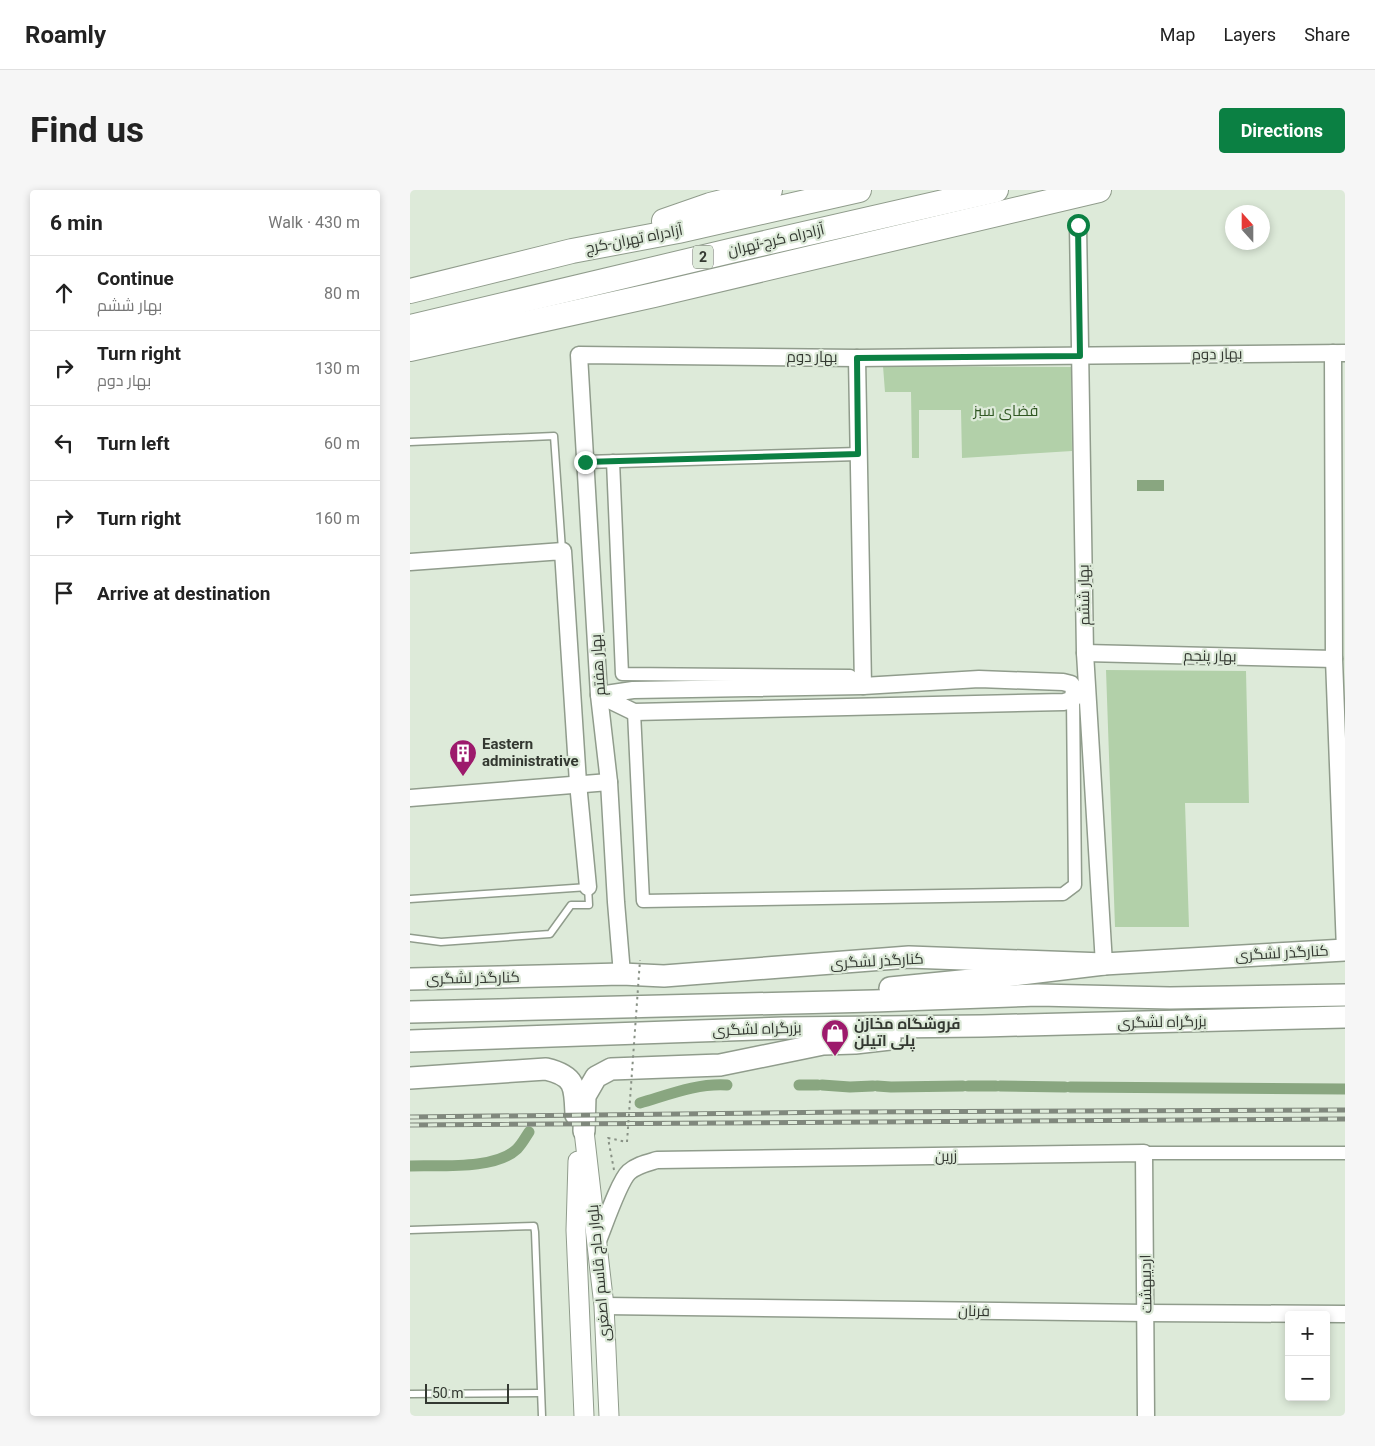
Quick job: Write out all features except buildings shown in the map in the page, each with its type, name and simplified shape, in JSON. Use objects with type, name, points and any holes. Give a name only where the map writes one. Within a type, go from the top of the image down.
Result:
[{"type":"highway","points":[[572,251],[710,205],[770,190]]},
{"type":"highway","name":"آزادراه تهران-کرج","points":[[410,291],[572,251],[678,231],[859,190]]},
{"type":"highway","name":"آزادراه کرج-تهران","points":[[410,327],[996,190]]},
{"type":"highway","points":[[410,349],[1099,190]]},
{"type":"main road","name":"کنارگذر لشگری","points":[[410,979],[622,974],[664,976],[908,957],[1104,964],[1345,950]]},
{"type":"main road","points":[[807,1001],[867,993],[899,986],[971,980],[1104,964]]},
{"type":"main road","name":"بزرگراه لشگری","points":[[410,1012],[807,1001],[874,1001],[1038,995],[1170,998],[1345,995]]},
{"type":"main road","name":"بزرگراه لشگری","points":[[410,1041],[775,1028],[982,1026],[1345,1017]]},
{"type":"main road","points":[[580,1131],[585,1096],[596,1077],[610,1069],[720,1065],[823,1044],[936,1036],[982,1026]]},
{"type":"main road","points":[[410,1078],[537,1069],[561,1072],[572,1082],[576,1095],[580,1131]]},
{"type":"main road","name":"بلوار حاج قاسم اصغری","points":[[580,1131],[602,1286],[609,1416]]},
{"type":"main road","name":"بلوار حاج قاسم اصغری","points":[[580,1131],[576,1230],[584,1416]]},
{"type":"main road","points":[[578,1285],[602,1286]]},
{"type":"street","name":"بهار ششم","points":[[1078,225],[1085,653],[1104,964]]},
{"type":"street","name":"بهار دوم","points":[[580,356],[857,358],[1339,353]]},
{"type":"street","points":[[1339,353],[1334,659],[1345,950]]},
{"type":"street","name":"بهار هفتم","points":[[580,356],[599,695],[609,782],[622,974]]},
{"type":"street","points":[[857,358],[863,686]]},
{"type":"street","points":[[585,462],[858,454]]},
{"type":"street","points":[[612,461],[622,674],[850,676],[863,686]]},
{"type":"street","points":[[410,562],[562,551],[578,783],[588,887]]},
{"type":"street","name":"بهار پنجم","points":[[1085,653],[1334,659]]},
{"type":"street","points":[[599,695],[632,690],[863,686],[980,679],[1063,682],[1071,684],[1074,688],[1075,885],[1063,894],[643,901],[634,712]]},
{"type":"street","points":[[599,695],[634,712],[1064,702],[1073,699]]},
{"type":"street","points":[[410,798],[609,782]]},
{"type":"street","name":"زرین","points":[[597,1243],[621,1185],[628,1173],[640,1164],[657,1160],[1144,1153],[1345,1153]]},
{"type":"street","name":"اردیبهشت","points":[[1144,1153],[1146,1416]]},
{"type":"street","name":"فرنان","points":[[604,1306],[1345,1314]]},
{"type":"lane","points":[[410,442],[554,436],[562,551]]},
{"type":"lane","points":[[410,899],[588,887],[590,905],[572,906],[550,934],[441,942],[410,938]]},
{"type":"lane","points":[[410,1230],[534,1226],[542,1416]]},
{"type":"lane","points":[[410,1394],[540,1393]]},
{"type":"path","points":[[621,1185],[614,1173],[608,1138],[627,1142],[640,960]]},
{"type":"green space","name":"فضای سبز","points":[[883,366],[1071,367],[1072,451],[962,458],[961,410],[919,410],[919,458],[912,458],[911,392],[885,392]]},
{"type":"green space","points":[[1106,670],[1246,671],[1249,803],[1185,803],[1189,927],[1115,927]]},
{"type":"shaded area","points":[[1137,480],[1164,480],[1164,491],[1137,491]]},
{"type":"waterway","points":[[640,1103],[694,1088],[727,1085]]},
{"type":"waterway","points":[[799,1085],[818,1085]]},
{"type":"waterway","points":[[822,1085],[873,1086]]},
{"type":"waterway","points":[[877,1086],[963,1086]]},
{"type":"waterway","points":[[968,1086],[996,1086]]},
{"type":"waterway","points":[[1000,1086],[1065,1087]]},
{"type":"waterway","points":[[1070,1087],[1345,1089]]},
{"type":"waterway","points":[[410,1166],[466,1165],[495,1160],[507,1156],[517,1149],[529,1132]]},
{"type":"railway","points":[[410,1117],[847,1112],[1345,1110]]},
{"type":"railway","points":[[410,1125],[1345,1119]]},
{"type":"place","name":"Eastern administrative","points":[[463,777]]},
{"type":"place","name":"فروشگاه مخازن پلی اتیلن","points":[[835,1057]]},
{"type":"route","points":[[585,462],[858,454],[857,358],[1080,356],[1078,225]]}]
